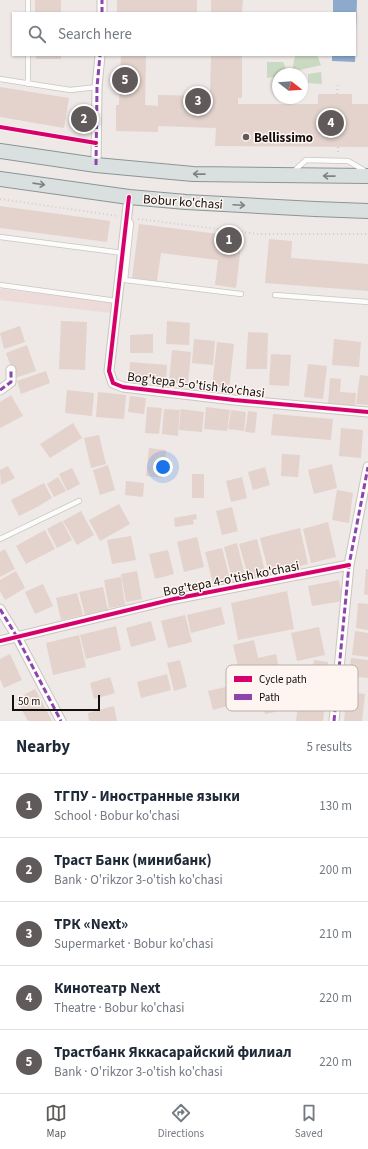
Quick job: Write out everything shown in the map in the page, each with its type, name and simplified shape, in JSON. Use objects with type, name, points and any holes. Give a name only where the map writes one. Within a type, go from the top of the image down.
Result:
[{"type":"main road","points":[[0,151],[96,165],[193,174],[368,176]]},
{"type":"main road","name":"Bobur ko'chasi","points":[[0,179],[129,197],[209,203],[368,211]]},
{"type":"street","points":[[102,0],[102,12]]},
{"type":"street","points":[[96,165],[97,87],[100,56]]},
{"type":"street","name":"Bog'tepa 5-o'tish ko'chasi","points":[[129,197],[110,371],[113,383],[123,387],[234,400],[368,412]]},
{"type":"street","points":[[0,390],[11,382],[10,370]]},
{"type":"street","points":[[339,665],[349,565],[368,467]]},
{"type":"street","name":"Bog'tepa 4-o'tish ko'chasi","points":[[0,642],[174,599],[349,565]]},
{"type":"street","points":[[0,608],[61,721]]},
{"type":"street","points":[[334,721],[335,711]]},
{"type":"lane","points":[[28,0],[28,12]]},
{"type":"lane","points":[[28,56],[28,84]]},
{"type":"lane","points":[[0,79],[70,90],[97,87]]},
{"type":"lane","points":[[288,175],[306,160],[348,162],[368,173]]},
{"type":"lane","points":[[127,218],[132,223],[125,280],[241,294]]},
{"type":"lane","points":[[0,237],[123,253]]},
{"type":"lane","points":[[0,286],[117,302]]},
{"type":"lane","points":[[275,295],[368,302]]},
{"type":"lane","points":[[0,539],[79,501]]},
{"type":"path","points":[[337,94],[338,83]]},
{"type":"path","points":[[0,127],[96,143]]},
{"type":"path","points":[[338,147],[338,152]]},
{"type":"path","points":[[0,199],[127,218],[258,234],[368,234]]},
{"type":"shaded area","points":[[0,289],[113,302],[111,313],[0,300]]},
{"type":"green space","points":[[295,56],[317,56],[321,65],[308,68],[293,68]]},
{"type":"green space","points":[[267,62],[283,62],[286,68],[272,68],[272,77],[267,78]]},
{"type":"green space","points":[[321,72],[322,84],[308,83],[308,74]]},
{"type":"water","points":[[333,0],[357,0],[356,31],[356,12],[333,12]]},
{"type":"water","points":[[332,56],[355,56],[355,62],[332,61]]},
{"type":"building","points":[[35,0],[61,0],[61,12],[35,12]]},
{"type":"building","points":[[117,0],[197,0],[197,12],[117,12]]},
{"type":"building","points":[[211,0],[243,0],[242,12],[211,12]]},
{"type":"building","points":[[36,56],[61,56],[61,59],[36,59]]},
{"type":"building","points":[[121,56],[146,56],[145,105],[158,106],[158,95],[210,96],[211,56],[242,56],[242,98],[238,98],[238,104],[318,104],[318,94],[352,94],[352,104],[368,104],[368,147],[215,146],[216,128],[158,126],[158,132],[116,131],[116,105],[119,105]]},
{"type":"building","points":[[0,87],[69,98],[64,128],[0,117]]},
{"type":"building","points":[[81,107],[88,107],[87,132],[77,132]]},
{"type":"building","points":[[0,206],[110,221],[107,242],[0,228]]},
{"type":"building","points":[[139,224],[242,237],[236,288],[215,285],[218,260],[161,253],[157,281],[132,278]]},
{"type":"building","points":[[269,239],[292,241],[291,258],[368,264],[368,291],[265,283]]},
{"type":"building","points":[[61,321],[87,322],[85,370],[59,369]]},
{"type":"building","points":[[167,321],[190,323],[189,345],[166,344]]},
{"type":"building","points":[[20,326],[25,342],[4,349],[0,333]]},
{"type":"building","points":[[248,332],[268,333],[267,369],[246,369]]},
{"type":"building","points":[[153,334],[153,353],[130,353],[130,335]]},
{"type":"building","points":[[194,339],[215,341],[213,365],[192,363]]},
{"type":"building","points":[[334,339],[361,342],[359,367],[332,365]]},
{"type":"building","points":[[217,342],[234,344],[229,389],[212,386]]},
{"type":"building","points":[[27,345],[36,371],[15,378],[6,353]]},
{"type":"building","points":[[172,350],[191,352],[188,384],[169,382]]},
{"type":"building","points":[[271,354],[291,355],[289,386],[269,385]]},
{"type":"building","points":[[130,362],[167,365],[166,380],[129,377]]},
{"type":"building","points":[[308,364],[327,366],[323,399],[304,397]]},
{"type":"building","points":[[46,371],[50,383],[21,394],[17,381]]},
{"type":"building","points":[[360,375],[368,376],[368,405],[356,404]]},
{"type":"building","points":[[330,378],[341,379],[340,392],[356,393],[355,407],[328,404]]},
{"type":"building","points":[[67,390],[94,393],[92,416],[65,413]]},
{"type":"building","points":[[98,392],[126,395],[124,419],[96,417]]},
{"type":"building","points":[[11,395],[23,416],[0,428],[0,402]]},
{"type":"building","points":[[130,396],[146,398],[144,414],[128,412]]},
{"type":"building","points":[[147,407],[162,408],[159,434],[145,433]]},
{"type":"building","points":[[206,407],[230,410],[227,431],[204,429]]},
{"type":"building","points":[[164,409],[180,410],[178,436],[162,434]]},
{"type":"building","points":[[181,409],[204,412],[202,432],[179,430]]},
{"type":"building","points":[[231,410],[246,412],[244,431],[228,429]]},
{"type":"building","points":[[248,411],[257,412],[255,433],[245,432]]},
{"type":"building","points":[[273,414],[333,419],[331,440],[271,435]]},
{"type":"building","points":[[73,423],[82,438],[50,458],[40,444]]},
{"type":"building","points":[[341,428],[363,430],[361,458],[339,456]]},
{"type":"building","points":[[99,435],[106,464],[91,468],[84,438]]},
{"type":"building","points":[[149,448],[166,450],[163,478],[146,476]]},
{"type":"building","points":[[282,454],[300,455],[298,477],[281,476]]},
{"type":"building","points":[[332,464],[337,488],[314,494],[308,470]]},
{"type":"building","points":[[108,465],[115,490],[100,495],[93,470]]},
{"type":"building","points":[[8,466],[15,478],[1,485],[0,470]]},
{"type":"building","points":[[265,467],[270,485],[253,490],[248,472]]},
{"type":"building","points":[[72,468],[80,484],[67,491],[59,474]]},
{"type":"building","points":[[192,474],[204,474],[204,498],[192,498]]},
{"type":"building","points":[[58,477],[66,491],[54,497],[47,484]]},
{"type":"building","points":[[242,477],[247,498],[231,502],[226,481]]},
{"type":"building","points":[[126,481],[144,483],[143,497],[125,495]]},
{"type":"building","points":[[44,483],[52,498],[19,516],[11,500]]},
{"type":"building","points":[[337,490],[353,493],[349,523],[332,520]]},
{"type":"building","points":[[119,504],[130,524],[100,541],[89,520]]},
{"type":"building","points":[[232,507],[238,531],[222,535],[216,511]]},
{"type":"building","points":[[81,511],[94,535],[77,545],[63,521]]},
{"type":"building","points":[[196,514],[197,519],[193,520],[194,524],[175,527],[174,518]]},
{"type":"building","points":[[62,521],[72,540],[57,548],[47,529]]},
{"type":"building","points":[[328,522],[336,557],[311,563],[303,529]]},
{"type":"building","points":[[300,528],[308,564],[269,574],[260,538]]},
{"type":"building","points":[[45,530],[55,549],[26,564],[16,546]]},
{"type":"building","points":[[131,536],[136,560],[112,564],[107,540]]},
{"type":"building","points":[[197,537],[204,567],[184,572],[177,542]]},
{"type":"building","points":[[257,539],[266,575],[249,579],[239,544]]},
{"type":"building","points":[[237,543],[246,580],[233,583],[224,547]]},
{"type":"building","points":[[222,548],[231,583],[214,587],[205,552]]},
{"type":"building","points":[[5,549],[15,569],[0,577],[0,552]]},
{"type":"building","points":[[168,550],[174,574],[155,579],[149,554]]},
{"type":"building","points":[[366,569],[368,569],[368,595],[364,594]]},
{"type":"building","points":[[16,571],[25,588],[5,600],[0,591],[0,580]]},
{"type":"building","points":[[137,571],[142,599],[126,602],[121,574]]},
{"type":"building","points":[[121,577],[125,605],[109,608],[104,580]]},
{"type":"building","points":[[339,580],[343,601],[312,606],[308,586]]},
{"type":"building","points":[[43,584],[53,606],[35,614],[25,592]]},
{"type":"building","points":[[103,587],[108,610],[85,615],[79,592]]},
{"type":"building","points":[[287,591],[294,629],[238,640],[231,603]]},
{"type":"building","points":[[77,593],[83,615],[61,620],[56,598]]},
{"type":"building","points":[[358,603],[368,604],[368,630],[356,628]]},
{"type":"building","points":[[221,607],[225,624],[191,633],[187,615]]},
{"type":"building","points":[[185,615],[192,642],[168,648],[161,621]]},
{"type":"building","points":[[151,621],[156,640],[131,647],[126,628]]},
{"type":"building","points":[[116,626],[121,650],[86,659],[80,635]]},
{"type":"building","points":[[319,627],[325,655],[297,661],[291,633]]},
{"type":"building","points":[[355,631],[368,633],[368,657],[352,655]]},
{"type":"building","points":[[79,635],[86,667],[53,675],[46,643]]},
{"type":"building","points":[[254,640],[258,658],[276,654],[278,665],[238,665],[233,645]]},
{"type":"building","points":[[10,654],[22,680],[4,688],[0,679],[0,659]]},
{"type":"building","points":[[351,658],[368,660],[368,678],[358,677],[358,665],[350,665]]},
{"type":"building","points":[[180,660],[187,687],[174,691],[167,663]]},
{"type":"building","points":[[314,660],[328,662],[328,665],[313,665]]},
{"type":"building","points":[[167,674],[171,690],[141,698],[137,682]]},
{"type":"building","points":[[110,677],[115,693],[94,699],[90,683]]},
{"type":"building","points":[[226,687],[226,706],[213,710],[208,691]]},
{"type":"building","points":[[35,689],[52,721],[28,721],[16,699]]},
{"type":"building","points":[[358,693],[365,694],[362,721],[344,721],[345,711],[358,711]]},
{"type":"building","points":[[114,706],[117,721],[89,721],[88,713]]},
{"type":"building","points":[[264,711],[275,711],[275,712],[265,714]]},
{"type":"building","points":[[297,711],[324,711],[323,721],[296,721]]},
{"type":"marked path","points":[[102,0],[102,12]]},
{"type":"marked path","points":[[96,165],[97,87],[100,56]]},
{"type":"marked path","points":[[0,390],[11,382],[11,370]]},
{"type":"marked path","points":[[339,665],[349,565],[368,467]]},
{"type":"marked path","points":[[0,609],[17,637],[61,721]]},
{"type":"marked path","points":[[334,721],[335,711]]},
{"type":"cycle path","points":[[0,127],[96,143]]},
{"type":"cycle path","points":[[129,197],[109,371],[113,383],[123,387],[234,400],[368,412]]},
{"type":"cycle path","points":[[0,641],[174,599],[349,565]]},
{"type":"place","name":"Трастбанк Яккасарайский филиал","points":[[125,80]]},
{"type":"place","name":"ТРК «Next»","points":[[198,101]]},
{"type":"place","name":"Траст Банк (минибанк)","points":[[84,119]]},
{"type":"place","name":"Кинотеатр Next","points":[[331,123]]},
{"type":"place","name":"Bellissimo","points":[[246,137]]},
{"type":"place","name":"ТГПУ - Иностранные языки","points":[[229,240]]}]
